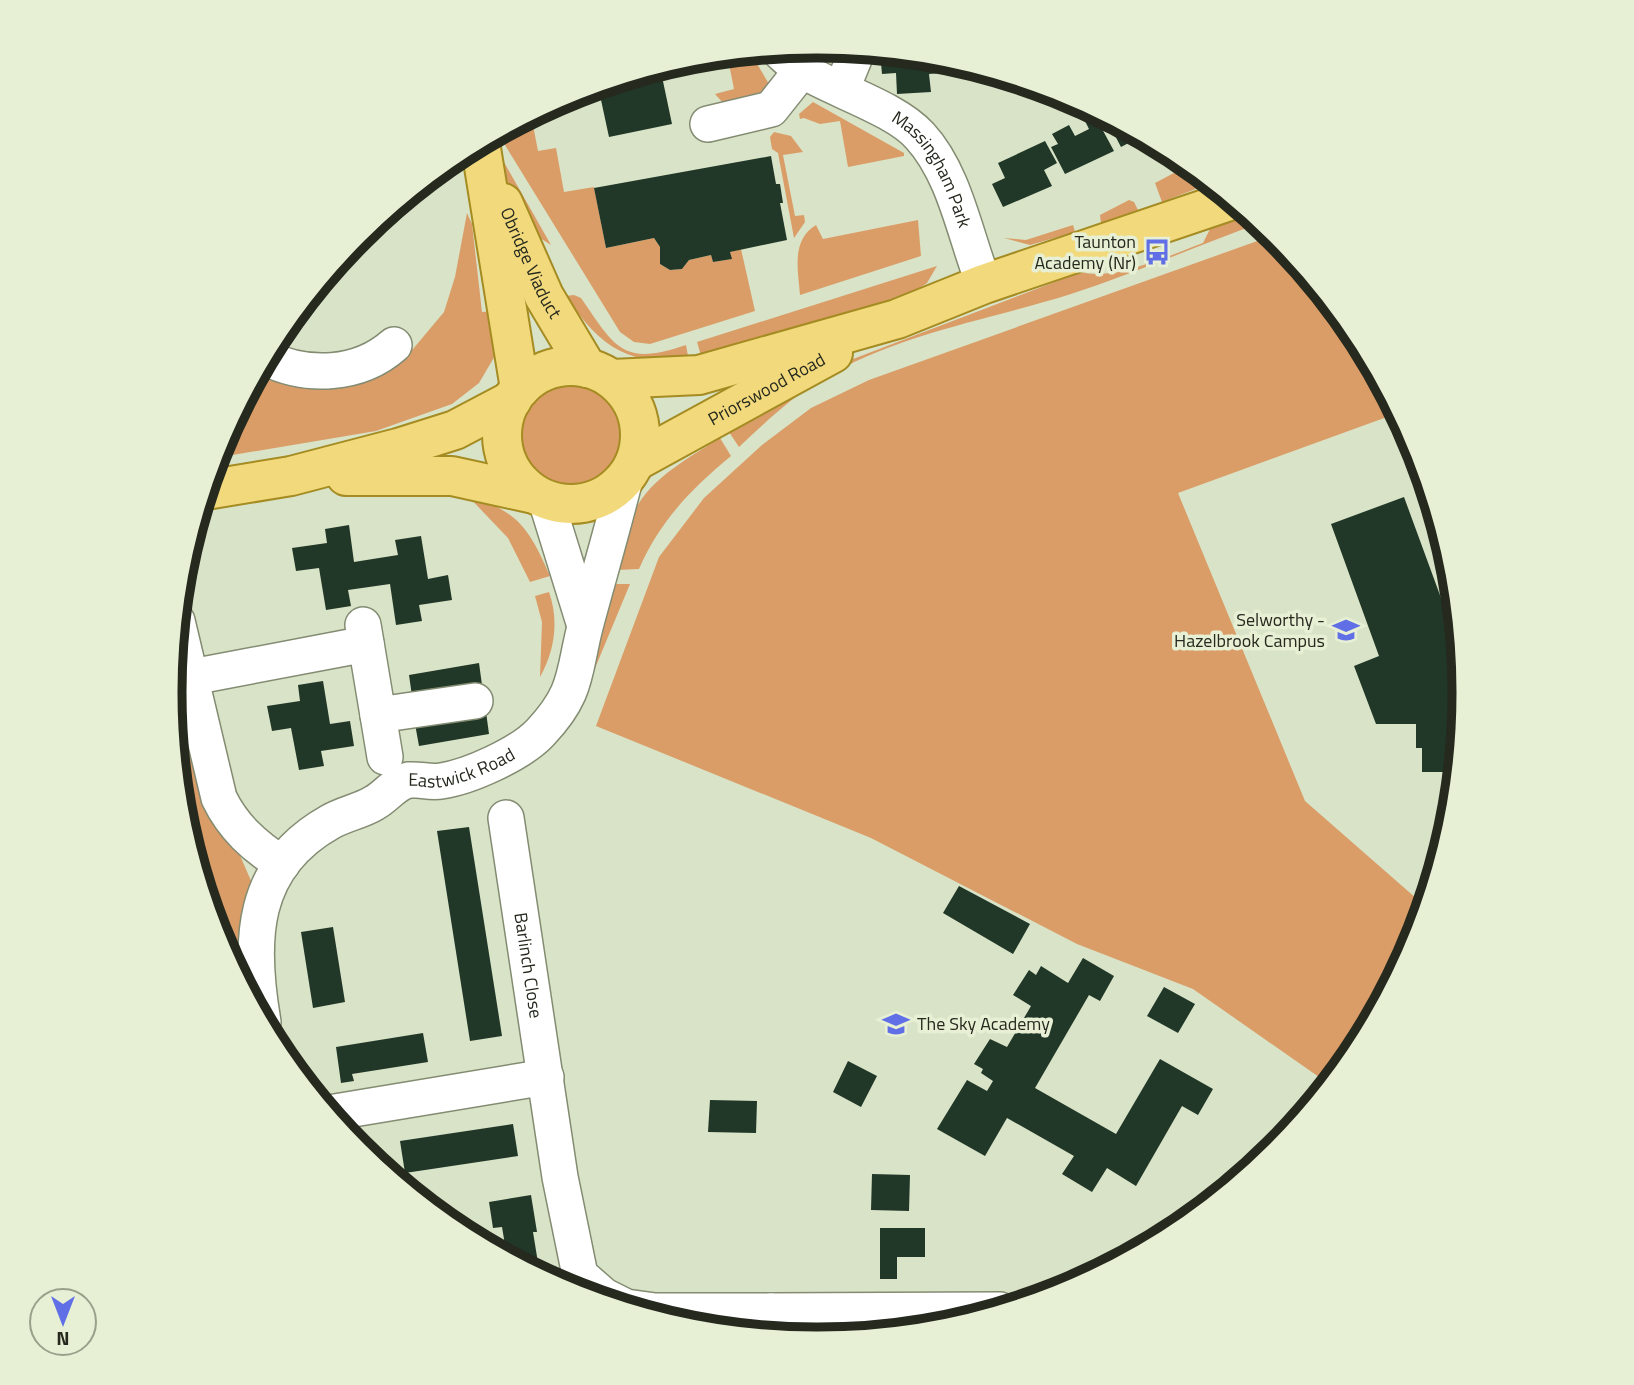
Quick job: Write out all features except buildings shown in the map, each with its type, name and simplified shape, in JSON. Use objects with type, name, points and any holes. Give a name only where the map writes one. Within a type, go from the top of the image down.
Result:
[{"type":"main road","name":"Obridge Viaduct","points":[[483,153],[544,296],[600,374]]},
{"type":"main road","name":"Obridge Viaduct","points":[[482,154],[516,394]]},
{"type":"main road","name":"Priorswood Road","points":[[216,487],[290,476],[438,436],[516,394],[540,374],[563,367],[600,374],[699,375],[897,319],[984,284],[1221,204]]},
{"type":"main road","name":"Priorswood Road","points":[[290,476],[452,476],[567,504],[589,502],[609,493],[630,470],[897,319]]},
{"type":"main road","points":[[600,374],[628,396],[638,416],[640,438],[630,470]]},
{"type":"main road","points":[[516,394],[502,434],[504,452],[510,468],[540,497]]},
{"type":"street","points":[[842,88],[854,59]]},
{"type":"street","points":[[708,124],[771,109],[790,60]]},
{"type":"street","name":"Massingham Park","points":[[790,60],[919,134],[936,157],[984,284]]},
{"type":"street","points":[[276,361],[309,373],[344,370],[382,356],[394,345]]},
{"type":"street","name":"Eastwick Road","points":[[258,992],[256,922],[260,906],[282,864],[299,844],[329,823],[375,803],[401,783],[445,781],[488,766],[531,741],[566,701],[578,670],[585,626],[630,470]]},
{"type":"street","name":"Eastwick Road","points":[[540,497],[585,626]]},
{"type":"street","name":"Eastwick Road","points":[[191,677],[365,634],[385,757]]},
{"type":"street","points":[[184,650],[219,798],[231,821],[251,841],[282,864]]},
{"type":"street","points":[[378,715],[475,701]]},
{"type":"street","name":"Barlinch Close","points":[[506,818],[525,851],[546,1077],[560,1177],[580,1275],[592,1286]]},
{"type":"street","points":[[340,1111],[546,1077]]},
{"type":"street","points":[[771,1323],[951,1313]]},
{"type":"street","name":"Barlinch Close","points":[[688,1314],[771,1323]]},
{"type":"shaded area","points":[[755,61],[769,84],[763,94],[724,104],[715,94],[734,89],[729,64],[734,63]]},
{"type":"shaded area","points":[[813,102],[904,153],[904,156],[848,167],[840,121],[820,124],[800,119],[799,114]]},
{"type":"shaded area","points":[[533,125],[538,151],[556,148],[564,192],[594,187],[606,248],[654,238],[660,247],[660,264],[670,270],[682,269],[689,260],[711,255],[713,262],[731,259],[730,252],[741,249],[755,311],[650,344],[634,342],[620,332],[504,141]]},
{"type":"shaded area","points":[[774,132],[791,136],[803,152],[783,155],[795,216],[804,215],[805,222],[794,238],[778,153],[772,149],[770,137]]},
{"type":"shaded area","points":[[501,157],[551,245],[526,229],[507,181]]},
{"type":"shaded area","points":[[1178,171],[1200,187],[1162,202],[1155,183]]},
{"type":"shaded area","points":[[1129,200],[1134,202],[1138,210],[1101,223],[1100,215]]},
{"type":"shaded area","points":[[467,213],[472,224],[482,312],[494,311],[499,349],[479,383],[452,404],[376,431],[229,456],[265,380],[304,383],[386,370],[413,349],[444,312],[455,277]]},
{"type":"shaded area","points":[[1240,219],[1249,227],[1095,286],[911,339],[880,351],[821,380],[778,411],[739,447],[729,432],[840,364],[1081,272],[1109,273],[1159,260],[1203,243],[1210,229]]},
{"type":"shaded area","points":[[918,220],[921,256],[800,295],[799,247],[808,231],[816,225],[823,239]]},
{"type":"shaded area","points":[[1073,225],[1075,232],[1030,245],[1004,238],[1026,240]]},
{"type":"shaded area","points":[[1261,240],[1321,306],[1345,340],[1388,417],[1178,493],[1305,801],[1417,899],[1367,1010],[1321,1079],[1193,989],[1077,944],[871,838],[596,726],[659,557],[704,498],[762,445],[811,408],[869,380]]},
{"type":"shaded area","points":[[937,266],[927,283],[918,289],[722,362],[704,366],[697,342]]},
{"type":"shaded area","points":[[574,295],[581,298],[612,340],[622,348],[647,354],[686,345],[690,367],[648,360],[618,350],[592,330],[565,296]]},
{"type":"shaded area","points":[[570,383],[590,387],[607,398],[618,415],[622,435],[618,455],[607,472],[590,483],[570,487],[550,483],[533,472],[522,455],[518,435],[522,415],[533,398],[550,387]]},
{"type":"shaded area","points":[[720,438],[731,456],[678,507],[657,536],[639,569],[617,570],[632,517],[647,492],[682,462]]},
{"type":"shaded area","points":[[466,494],[498,507],[519,523],[535,545],[550,576],[530,582],[508,538]]},
{"type":"shaded area","points":[[614,584],[630,584],[593,673]]},
{"type":"shaded area","points":[[549,592],[554,613],[554,635],[549,657],[540,677],[542,622],[535,596]]},
{"type":"shaded area","points":[[184,732],[206,810],[238,851],[252,883],[246,969],[216,897],[204,857],[194,816]]},
{"type":"place","name":"Taunton Academy (Nr)","points":[[1157,252]]},
{"type":"place","name":"Selworthy - Hazelbrook Campus","points":[[1346,630]]},
{"type":"place","name":"The Sky Academy","points":[[896,1024]]}]
